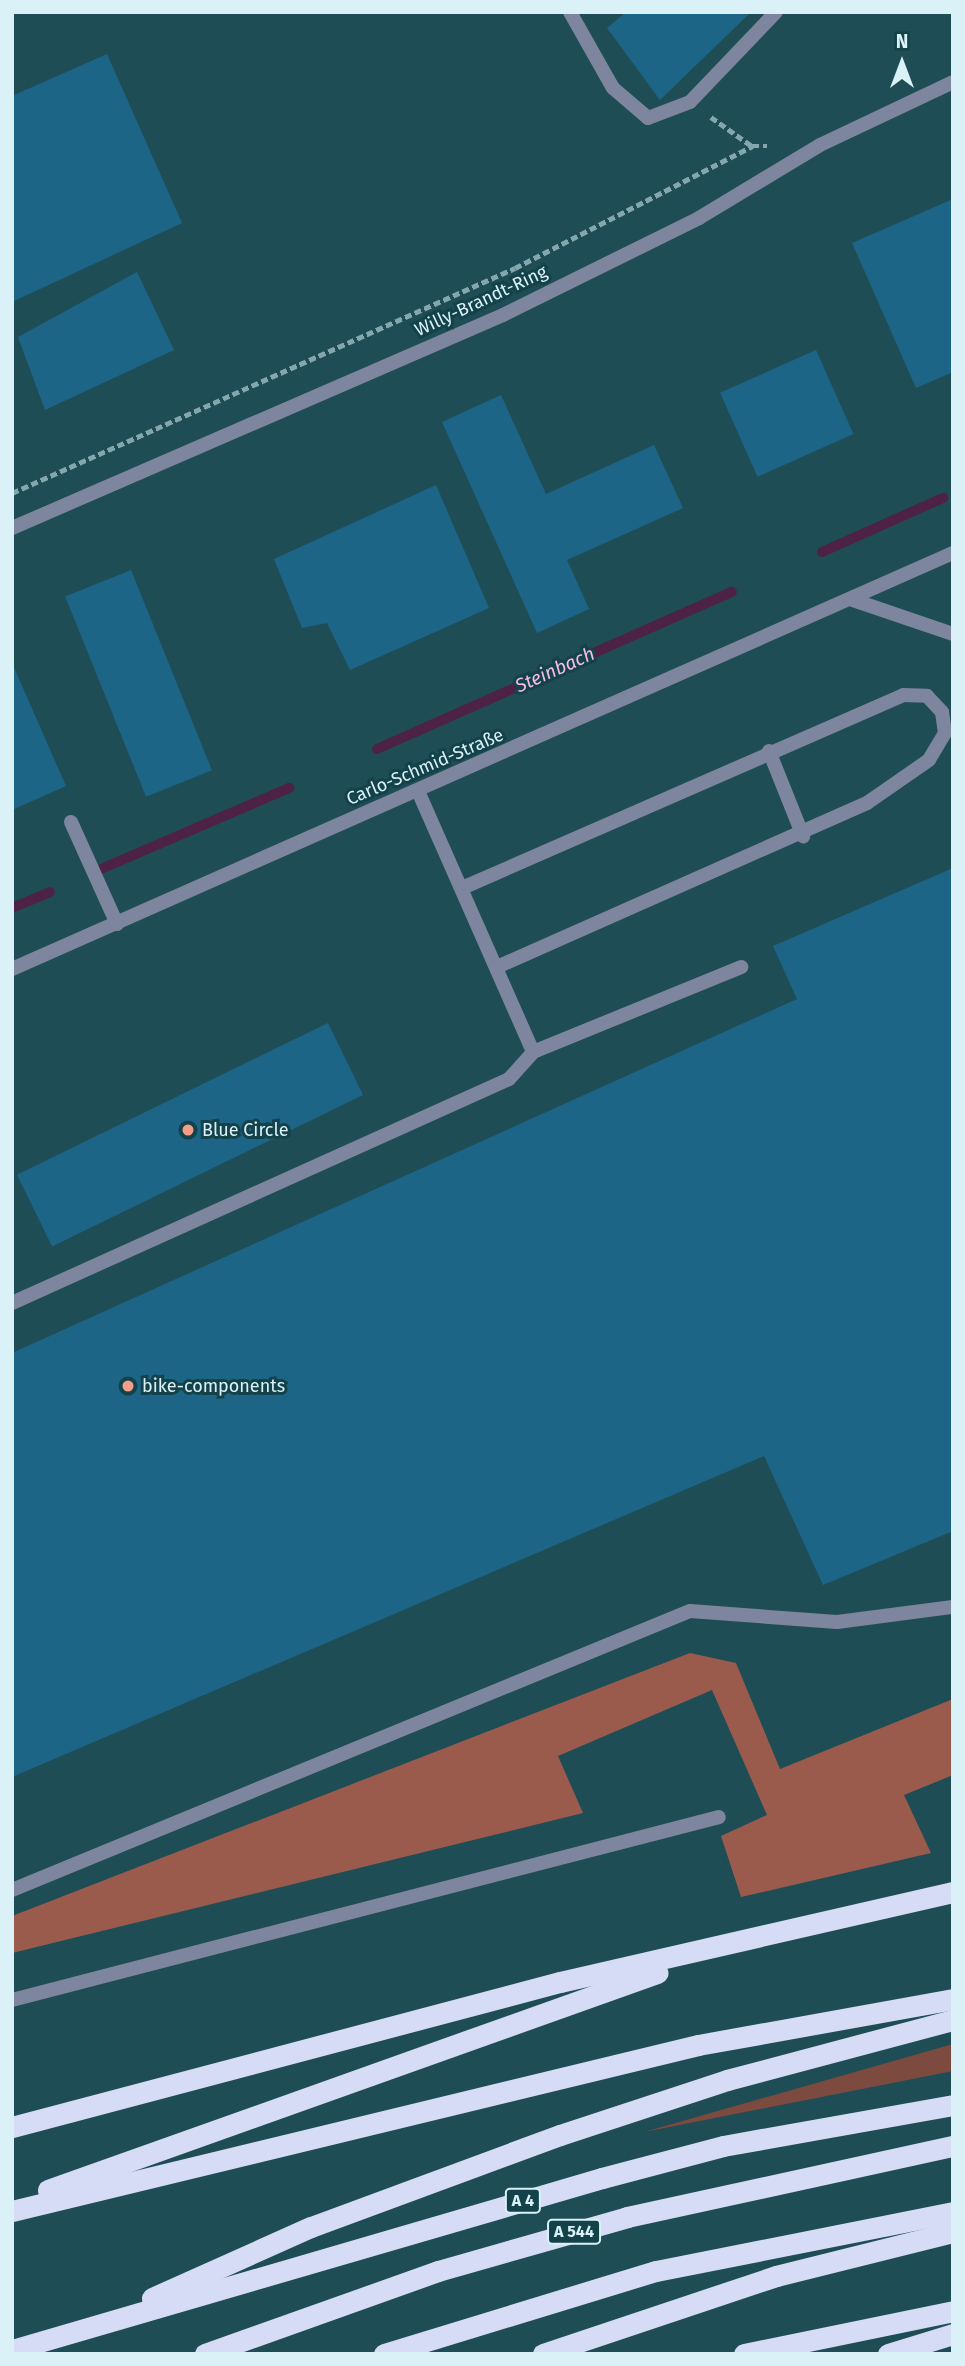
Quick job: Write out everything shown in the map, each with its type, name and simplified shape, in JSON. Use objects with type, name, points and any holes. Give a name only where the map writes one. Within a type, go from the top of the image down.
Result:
[{"type":"highway","points":[[12,2127],[560,1982],[738,1944],[953,1892]]},
{"type":"highway","points":[[12,2203],[738,1944]]},
{"type":"highway","points":[[12,2211],[698,2045],[953,1999]]},
{"type":"highway","points":[[100,2324],[311,2227],[560,2134],[727,2081],[953,2020]]},
{"type":"highway","name":"A 4","points":[[12,2350],[723,2146],[953,2105]]},
{"type":"highway","name":"A 544","points":[[205,2354],[438,2271],[627,2217],[953,2146]]},
{"type":"highway","points":[[384,2354],[656,2271],[953,2212]]},
{"type":"highway","points":[[544,2354],[776,2276],[953,2232]]},
{"type":"highway","points":[[744,2354],[953,2311]]},
{"type":"highway","points":[[888,2354],[953,2334]]},
{"type":"street","points":[[570,12],[613,88],[638,115],[660,118],[691,102],[776,12]]},
{"type":"street","name":"Willy-Brandt-Ring","points":[[12,528],[503,315],[699,218],[820,145],[953,82]]},
{"type":"street","name":"Carlo-Schmid-Straße","points":[[12,969],[853,600],[953,553]]},
{"type":"street","points":[[853,600],[953,634]]},
{"type":"street","points":[[462,888],[769,751],[903,695],[927,696],[942,712],[945,733],[929,760],[803,836],[497,967]]},
{"type":"street","points":[[769,751],[803,836]]},
{"type":"street","points":[[418,791],[533,1052]]},
{"type":"street","points":[[71,822],[117,924]]},
{"type":"street","points":[[12,1303],[509,1079],[533,1052],[741,967]]},
{"type":"street","points":[[12,1890],[690,1611],[838,1622],[953,1607]]},
{"type":"street","points":[[12,2000],[719,1817]]},
{"type":"path","points":[[691,102],[751,146]]},
{"type":"path","points":[[12,493],[515,268],[751,146],[820,145]]},
{"type":"shaded area","points":[[690,1653],[736,1663],[780,1769],[953,1699],[953,1775],[904,1795],[931,1853],[741,1897],[721,1836],[767,1815],[712,1690],[558,1756],[583,1813],[12,1953],[12,1916]]},
{"type":"shaded area","points":[[953,2044],[953,2071],[644,2132]]},
{"type":"building","points":[[626,12],[751,12],[660,100],[607,28]]},
{"type":"building","points":[[107,54],[182,223],[12,302],[12,96]]},
{"type":"building","points":[[953,199],[953,372],[916,388],[852,243]]},
{"type":"building","points":[[137,272],[174,350],[45,410],[18,337]]},
{"type":"building","points":[[816,350],[853,434],[757,477],[720,393]]},
{"type":"building","points":[[501,395],[546,494],[654,445],[683,508],[567,560],[589,609],[537,633],[442,422]]},
{"type":"building","points":[[436,485],[489,608],[350,670],[327,623],[302,628],[274,559]]},
{"type":"building","points":[[131,570],[212,770],[146,797],[65,597]]},
{"type":"building","points":[[12,663],[66,786],[12,810]]},
{"type":"building","points":[[953,868],[953,1531],[823,1585],[764,1456],[12,1777],[12,1353],[797,999],[773,946]]},
{"type":"building","name":"Blue Circle","points":[[328,1023],[363,1095],[52,1247],[17,1175]]},
{"type":"waterway","name":"Steinbach","points":[[822,552],[943,498]]},
{"type":"waterway","name":"Steinbach","points":[[377,749],[732,592]]},
{"type":"waterway","name":"Steinbach","points":[[101,869],[289,788]]},
{"type":"waterway","name":"Steinbach","points":[[12,908],[50,892]]},
{"type":"place","name":"Blue Circle","points":[[188,1130]]},
{"type":"place","name":"bike-components","points":[[128,1386]]}]
